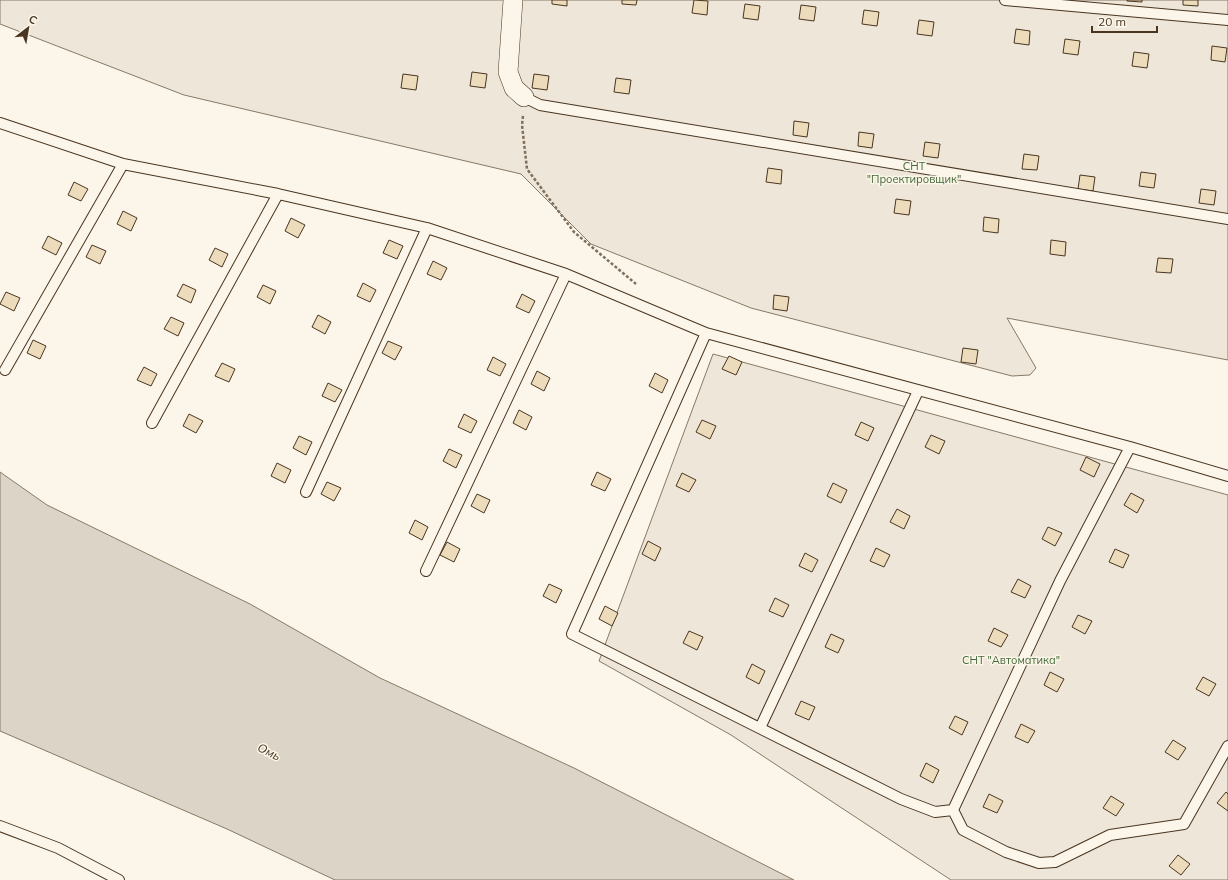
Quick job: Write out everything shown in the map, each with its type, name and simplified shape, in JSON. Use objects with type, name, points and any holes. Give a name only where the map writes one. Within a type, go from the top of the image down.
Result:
[{"type":"street","points":[[513,0],[508,72],[514,88],[524,97]]},
{"type":"lane","points":[[1005,0],[1228,20]]},
{"type":"lane","points":[[524,97],[540,105],[1228,219]]},
{"type":"lane","points":[[0,123],[123,164],[278,194],[427,228],[566,274],[706,333],[1130,447],[1228,476]]},
{"type":"lane","points":[[5,370],[123,164]]},
{"type":"lane","points":[[152,423],[278,194]]},
{"type":"lane","points":[[306,492],[427,228]]},
{"type":"lane","points":[[426,570],[566,274]]},
{"type":"lane","points":[[706,333],[572,634],[901,799],[934,812],[953,810]]},
{"type":"lane","points":[[760,728],[918,391]]},
{"type":"lane","points":[[953,810],[1060,581],[1130,447]]},
{"type":"lane","points":[[953,810],[963,830],[1006,852],[1039,863],[1055,862],[1110,835],[1184,824],[1228,746]]},
{"type":"lane","points":[[0,826],[58,848],[120,880]]},
{"type":"path","points":[[524,97],[522,125],[527,169],[574,232],[640,288]]},
{"type":"green space","name":"СНТ \"Проектировщик\"","points":[[0,0],[1228,0],[1228,360],[1007,318],[1036,368],[1030,375],[1012,376],[751,308],[591,244],[521,174],[184,95],[0,24]]},
{"type":"green space","name":"СНТ \"Автоматика\"","points":[[713,354],[1228,495],[1228,880],[951,880],[731,735],[599,661]]},
{"type":"water","name":"Омь","points":[[0,472],[47,505],[250,604],[380,678],[574,768],[794,880],[335,880],[227,829],[0,731]]},
{"type":"building","points":[[552,0],[567,0],[567,6],[552,4]]},
{"type":"building","points":[[622,0],[637,0],[636,5],[622,4]]},
{"type":"building","points":[[694,0],[708,1],[707,15],[692,13]]},
{"type":"building","points":[[1142,0],[1142,2],[1127,1]]},
{"type":"building","points":[[1183,0],[1198,0],[1198,6],[1183,5]]},
{"type":"building","points":[[745,4],[760,6],[758,20],[743,18]]},
{"type":"building","points":[[801,5],[816,7],[814,21],[799,19]]},
{"type":"building","points":[[864,10],[879,12],[877,26],[862,24]]},
{"type":"building","points":[[919,20],[934,22],[932,36],[917,34]]},
{"type":"building","points":[[1016,29],[1030,31],[1029,45],[1014,43]]},
{"type":"building","points":[[1065,39],[1080,41],[1078,55],[1063,53]]},
{"type":"building","points":[[1212,46],[1227,48],[1225,62],[1211,60]]},
{"type":"building","points":[[1134,52],[1149,54],[1147,68],[1132,66]]},
{"type":"building","points":[[472,72],[487,74],[485,88],[470,86]]},
{"type":"building","points":[[403,74],[418,76],[416,90],[401,88]]},
{"type":"building","points":[[534,74],[549,76],[547,90],[532,88]]},
{"type":"building","points":[[616,78],[631,80],[629,94],[614,92]]},
{"type":"building","points":[[794,121],[809,123],[807,137],[793,135]]},
{"type":"building","points":[[859,132],[874,134],[872,148],[858,146]]},
{"type":"building","points":[[925,142],[940,144],[938,158],[923,156]]},
{"type":"building","points":[[1024,154],[1039,156],[1037,170],[1022,169]]},
{"type":"building","points":[[768,168],[782,170],[781,184],[766,182]]},
{"type":"building","points":[[1141,172],[1156,174],[1154,188],[1139,186]]},
{"type":"building","points":[[1080,175],[1095,177],[1093,191],[1078,189]]},
{"type":"building","points":[[74,182],[88,189],[81,201],[68,195]]},
{"type":"building","points":[[1201,189],[1216,191],[1214,205],[1199,203]]},
{"type":"building","points":[[896,199],[911,201],[909,215],[894,213]]},
{"type":"building","points":[[123,211],[137,218],[131,231],[117,224]]},
{"type":"building","points":[[984,217],[999,219],[998,233],[983,231]]},
{"type":"building","points":[[291,218],[305,225],[298,238],[285,231]]},
{"type":"building","points":[[48,236],[62,243],[56,255],[42,248]]},
{"type":"building","points":[[389,240],[403,246],[397,259],[383,253]]},
{"type":"building","points":[[1051,240],[1066,242],[1065,256],[1050,254]]},
{"type":"building","points":[[92,245],[106,251],[100,264],[86,257]]},
{"type":"building","points":[[215,248],[228,254],[222,267],[209,260]]},
{"type":"building","points":[[1158,258],[1173,259],[1171,273],[1156,272]]},
{"type":"building","points":[[433,261],[447,268],[441,280],[427,274]]},
{"type":"building","points":[[363,283],[376,290],[370,302],[357,296]]},
{"type":"building","points":[[183,284],[196,290],[191,303],[177,296]]},
{"type":"building","points":[[263,285],[276,291],[270,304],[257,297]]},
{"type":"building","points":[[6,292],[20,298],[14,311],[0,304]]},
{"type":"building","points":[[522,294],[535,301],[529,313],[516,307]]},
{"type":"building","points":[[774,295],[789,297],[787,311],[773,309]]},
{"type":"building","points":[[318,315],[331,322],[325,334],[312,327]]},
{"type":"building","points":[[171,317],[184,323],[178,336],[164,329]]},
{"type":"building","points":[[33,340],[46,346],[40,359],[27,353]]},
{"type":"building","points":[[388,341],[402,347],[395,360],[382,353]]},
{"type":"building","points":[[963,348],[978,350],[976,364],[961,362]]},
{"type":"building","points":[[729,356],[742,362],[736,375],[722,369]]},
{"type":"building","points":[[493,357],[506,364],[500,376],[487,370]]},
{"type":"building","points":[[222,363],[235,369],[229,382],[215,376]]},
{"type":"building","points":[[144,367],[157,374],[151,386],[137,380]]},
{"type":"building","points":[[537,371],[550,378],[544,391],[531,384]]},
{"type":"building","points":[[655,373],[668,380],[662,393],[649,386]]},
{"type":"building","points":[[328,383],[342,390],[335,402],[322,396]]},
{"type":"building","points":[[519,410],[532,417],[526,430],[513,423]]},
{"type":"building","points":[[189,414],[203,421],[196,433],[183,426]]},
{"type":"building","points":[[464,414],[477,421],[471,433],[458,427]]},
{"type":"building","points":[[702,420],[716,426],[710,439],[696,432]]},
{"type":"building","points":[[861,422],[874,428],[868,441],[855,435]]},
{"type":"building","points":[[931,435],[945,441],[939,454],[925,447]]},
{"type":"building","points":[[299,436],[312,442],[306,455],[293,448]]},
{"type":"building","points":[[449,449],[462,455],[456,468],[443,461]]},
{"type":"building","points":[[1086,457],[1100,464],[1094,477],[1080,470]]},
{"type":"building","points":[[277,463],[291,470],[285,483],[271,476]]},
{"type":"building","points":[[597,472],[611,479],[605,491],[591,485]]},
{"type":"building","points":[[682,473],[696,480],[689,492],[676,486]]},
{"type":"building","points":[[327,482],[341,488],[334,501],[321,494]]},
{"type":"building","points":[[833,483],[847,490],[841,503],[827,496]]},
{"type":"building","points":[[1131,493],[1144,500],[1137,513],[1124,505]]},
{"type":"building","points":[[477,494],[490,500],[484,513],[471,506]]},
{"type":"building","points":[[897,509],[910,516],[904,529],[890,522]]},
{"type":"building","points":[[415,520],[428,527],[422,540],[409,533]]},
{"type":"building","points":[[1048,527],[1062,533],[1055,546],[1042,539]]},
{"type":"building","points":[[648,541],[661,548],[655,561],[642,554]]},
{"type":"building","points":[[447,542],[460,549],[454,562],[440,555]]},
{"type":"building","points":[[876,548],[890,555],[884,567],[870,561]]},
{"type":"building","points":[[1115,549],[1129,555],[1123,568],[1109,562]]},
{"type":"building","points":[[805,553],[818,560],[812,572],[799,566]]},
{"type":"building","points":[[1018,579],[1031,586],[1025,598],[1011,592]]},
{"type":"building","points":[[549,584],[562,590],[556,603],[543,596]]},
{"type":"building","points":[[775,598],[789,605],[783,617],[769,611]]},
{"type":"building","points":[[605,606],[618,613],[612,626],[599,619]]},
{"type":"building","points":[[1078,615],[1092,621],[1085,634],[1072,627]]},
{"type":"building","points":[[994,628],[1008,635],[1001,647],[988,641]]},
{"type":"building","points":[[689,631],[703,637],[697,650],[683,643]]},
{"type":"building","points":[[831,634],[844,640],[838,653],[825,647]]},
{"type":"building","points":[[752,664],[765,671],[759,684],[746,677]]},
{"type":"building","points":[[1050,672],[1064,679],[1057,692],[1044,685]]},
{"type":"building","points":[[1203,677],[1216,684],[1209,696],[1196,689]]},
{"type":"building","points":[[801,701],[815,707],[809,720],[795,714]]},
{"type":"building","points":[[955,716],[968,722],[962,735],[949,728]]},
{"type":"building","points":[[1021,724],[1035,731],[1028,743],[1015,737]]},
{"type":"building","points":[[1173,740],[1186,748],[1178,760],[1165,752]]},
{"type":"building","points":[[926,763],[939,770],[933,783],[920,776]]},
{"type":"building","points":[[1226,792],[1228,794],[1228,811],[1217,803]]},
{"type":"building","points":[[989,794],[1003,801],[997,813],[983,807]]},
{"type":"building","points":[[1111,796],[1124,804],[1116,816],[1103,808]]},
{"type":"building","points":[[1178,855],[1190,864],[1181,875],[1169,866]]}]
